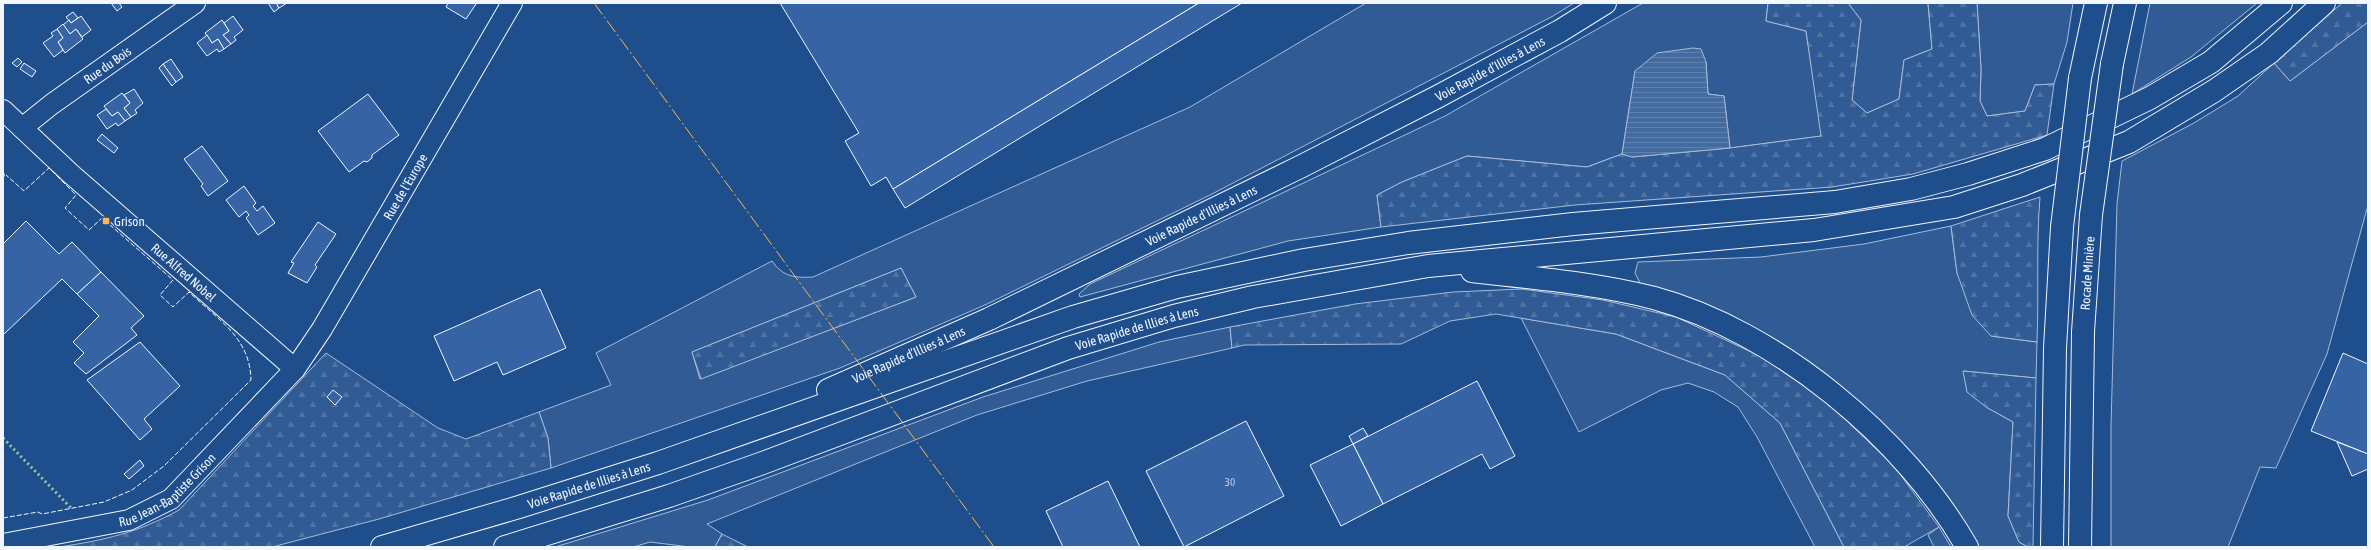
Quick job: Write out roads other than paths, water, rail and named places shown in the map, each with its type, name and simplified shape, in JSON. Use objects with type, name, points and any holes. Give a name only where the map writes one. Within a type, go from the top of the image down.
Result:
[{"type":"highway","name":"Voie Rapide d’Illies à Lens","points":[[793,416],[832,387],[926,349],[1374,130],[1560,31],[1604,3]]},
{"type":"highway","points":[[2052,547],[2055,348],[2062,227],[2080,78],[2096,3]]},
{"type":"highway","name":"Rocade Minière","points":[[2080,547],[2083,332],[2091,215],[2112,64],[2125,3]]},
{"type":"highway","name":"Voie Rapide de Illies à Lens","points":[[382,547],[589,486],[1073,317],[1177,287],[1296,262],[1469,235],[1672,215],[1835,202],[1911,189],[1968,174],[2045,150],[2150,98],[2211,62],[2281,3]]},
{"type":"highway","points":[[1428,266],[1814,230],[1954,206],[2022,185],[2129,142],[2214,91],[2269,53],[2324,3]]},
{"type":"highway","name":"Voie Rapide de Illies à Lens","points":[[505,547],[676,493],[760,464],[1068,348],[1174,316],[1252,297],[1428,266]]},
{"type":"highway","points":[[1428,266],[1609,288],[1656,299],[1710,320],[1761,344],[1822,387],[1876,432],[1945,511],[1967,547]]},
{"type":"street","name":"Rue du Bois","points":[[22,128],[52,104],[195,3]]},
{"type":"street","name":"Rue de l'Europe","points":[[295,369],[322,329],[512,3]]},
{"type":"street","name":"Rue Alfred Nobel","points":[[3,110],[295,369]]},
{"type":"street","name":"Rue Jean-Baptiste Grison","points":[[3,544],[129,520],[171,499],[295,369]]},
{"type":"place","name":"Grison","points":[[106,221]]}]
